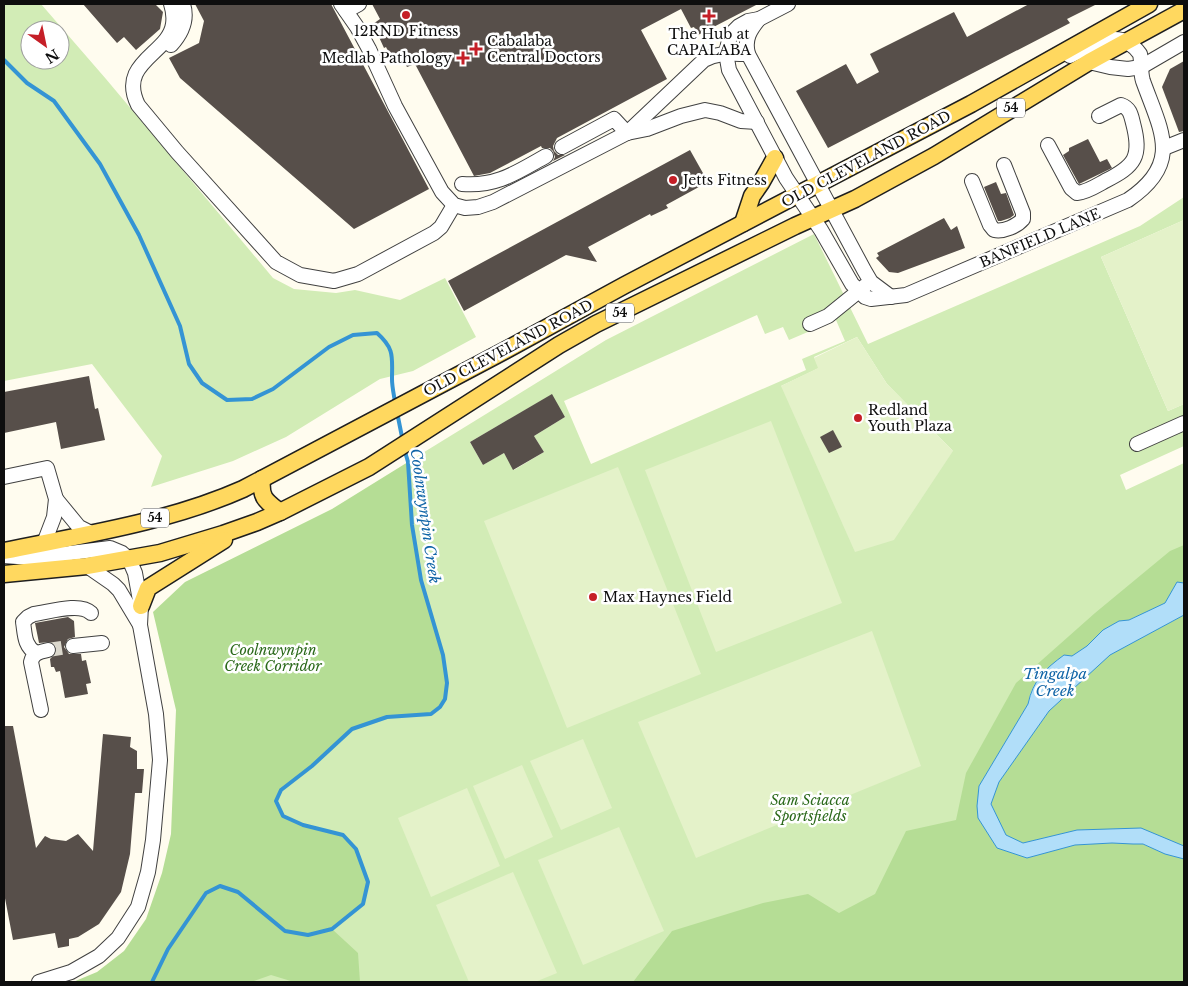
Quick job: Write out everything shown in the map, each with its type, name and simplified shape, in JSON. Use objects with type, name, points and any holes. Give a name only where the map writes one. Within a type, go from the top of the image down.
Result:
[{"type":"main road","name":"OLD CLEVELAND ROAD","points":[[4,551],[91,533],[194,508],[219,500],[360,428],[625,285],[1004,86],[1146,5]]},
{"type":"main road","name":"OLD CLEVELAND ROAD","points":[[4,574],[87,566],[160,553],[242,528],[280,512],[369,467],[596,324],[832,210],[919,164],[1089,62],[1184,10]]},
{"type":"main road","points":[[743,223],[752,196],[762,183],[775,158]]},
{"type":"main road","points":[[262,479],[263,497],[280,512]]},
{"type":"main road","points":[[141,606],[148,588],[242,528]]},
{"type":"street","points":[[171,4],[173,24],[170,34],[142,63],[136,73],[133,96],[138,105],[177,152],[276,262],[300,275],[334,281],[358,274],[434,233],[441,227],[454,205]]},
{"type":"street","points":[[145,113],[142,94],[144,80],[151,66],[176,39],[183,27],[185,16],[183,4]]},
{"type":"street","points":[[359,4],[343,7],[369,49],[395,106],[442,192],[454,205],[465,208],[478,207],[493,202],[627,132],[704,60],[711,56],[726,53],[748,54]]},
{"type":"street","points":[[788,4],[759,19],[748,21],[739,26],[730,36],[726,53],[730,70],[775,158],[826,237],[847,277],[858,291]]},
{"type":"street","points":[[1146,5],[1148,29]]},
{"type":"street","points":[[759,19],[748,34],[746,47],[748,54],[872,282],[891,297]]},
{"type":"street","points":[[1004,86],[1104,40],[1113,38],[1126,41],[1140,54],[1142,78],[1161,132],[1164,148],[1184,140]]},
{"type":"street","points":[[1089,62],[1128,69],[1141,67],[1184,42]]},
{"type":"street","points":[[1048,145],[1071,188],[1076,193],[1084,192],[1119,174],[1127,169],[1137,151],[1136,134],[1130,113],[1128,108],[1121,105],[1099,116]]},
{"type":"street","points":[[627,132],[647,129],[705,110],[720,113],[741,121],[757,122]]},
{"type":"street","points":[[562,147],[614,119],[627,132]]},
{"type":"street","name":"BANFIELD LANE","points":[[858,291],[871,299],[906,295],[1128,200],[1151,181],[1157,171],[1164,148]]},
{"type":"street","points":[[462,184],[478,186],[499,181],[540,159],[542,177]]},
{"type":"street","points":[[972,181],[990,225],[994,230],[1003,230],[1019,224],[1023,219],[1023,213],[1004,165]]},
{"type":"street","points":[[810,324],[828,316],[872,282]]},
{"type":"street","points":[[1137,444],[1184,423]]},
{"type":"street","points":[[4,477],[47,468],[56,499],[54,517],[44,543]]},
{"type":"street","points":[[56,499],[79,527],[91,533]]},
{"type":"street","points":[[4,556],[31,558],[110,548],[122,553],[129,559],[135,573],[141,606],[140,625],[154,700],[160,760],[153,840],[148,872],[138,907],[118,938],[99,956],[71,972],[39,982]]},
{"type":"street","points":[[87,566],[106,578],[119,590],[140,625]]},
{"type":"street","points":[[41,710],[31,662],[32,657],[42,652],[30,650],[23,622],[28,616],[34,614],[79,607],[88,610],[91,614]]},
{"type":"street","points":[[73,646],[102,642]]},
{"type":"green space","points":[[4,4],[41,4],[55,20],[20,20],[20,70],[70,70],[70,37],[273,278],[294,289],[336,293],[355,290],[400,300],[445,278],[476,337],[413,371],[380,379],[286,437],[233,461],[151,487],[162,456],[92,364],[4,381]]},
{"type":"green space","name":"Sam Sciacca Sportsfields","points":[[1184,197],[1184,220],[1101,257],[1168,411],[1184,404],[1184,446],[1120,475],[1126,490],[1184,463],[1184,599],[1102,644],[1076,836],[1184,853],[1184,982],[152,982],[343,835],[303,825],[283,816],[276,801],[281,790],[312,766],[352,729],[387,717],[431,714],[447,683],[443,655],[421,580],[412,525],[408,462],[606,340],[814,234],[868,344],[1140,226]],"holes":[[[757,315],[765,334],[783,327],[789,340],[836,320],[845,341],[802,359],[806,370],[591,464],[564,401]],[[857,337],[887,384],[953,451],[781,386],[819,368],[814,357]],[[551,395],[565,417],[534,436],[544,452],[514,470],[504,453],[483,465],[470,442]]]},
{"type":"green space","points":[[1184,220],[1184,404],[1168,411],[1101,257]]},
{"type":"green space","name":"Redland Youth Plaza","points":[[857,337],[887,384],[953,451],[894,540],[855,552],[781,386],[818,368],[814,358]]},
{"type":"green space","points":[[771,421],[842,603],[716,652],[645,470]]},
{"type":"green space","name":"Coolnwynpin Creek Corridor","points":[[408,462],[412,525],[421,580],[443,655],[447,683],[445,699],[440,707],[431,714],[387,717],[352,729],[312,766],[281,790],[276,801],[283,816],[303,825],[343,835],[356,849],[368,882],[363,904],[332,929],[358,953],[360,982],[294,982],[271,975],[251,982],[73,982],[97,972],[124,951],[146,919],[162,873],[171,834],[176,710],[153,612],[185,582],[332,509]]},
{"type":"green space","name":"Max Haynes Field","points":[[618,467],[701,674],[567,728],[484,521]]},
{"type":"green space","points":[[1184,545],[1184,583],[1177,582],[1165,603],[1129,620],[1119,621],[1103,630],[1087,646],[1072,656],[1064,655],[1040,676],[1033,688],[1028,704],[979,786],[977,806],[997,848],[1027,858],[1075,845],[1112,843],[1143,844],[1165,854],[1184,859],[1184,982],[633,982],[672,931],[763,903],[808,894],[839,913],[875,894],[906,831],[956,820],[966,773],[1016,683],[1095,613],[1170,551]]},
{"type":"green space","points":[[1184,615],[1184,846],[1176,843],[1077,830],[1023,843],[1006,835],[991,804],[999,782],[1049,711],[1109,655]]},
{"type":"green space","points":[[872,631],[921,766],[696,858],[638,722]]},
{"type":"green space","points":[[583,739],[612,808],[561,830],[530,761]]},
{"type":"green space","points":[[522,765],[553,837],[505,859],[473,786]]},
{"type":"green space","points":[[467,788],[500,866],[431,897],[398,818]]},
{"type":"green space","points":[[619,827],[664,931],[583,965],[538,860]]},
{"type":"green space","points":[[513,872],[557,973],[535,982],[469,982],[436,905]]},
{"type":"water","name":"Tingalpa Creek","points":[[1177,582],[1184,583],[1184,615],[1110,655],[1049,711],[999,782],[991,804],[1006,835],[1023,843],[1077,830],[1141,828],[1184,846],[1184,859],[1165,854],[1143,844],[1075,845],[1027,858],[997,848],[978,818],[979,786],[1028,704],[1033,688],[1041,676],[1064,655],[1072,656],[1087,646],[1103,630],[1119,621],[1129,620],[1165,603]]},
{"type":"building","points":[[83,4],[155,4],[163,12],[160,29],[136,50],[124,37],[117,43]]},
{"type":"building","points":[[195,4],[331,4],[429,189],[354,229],[180,78],[169,58],[199,43],[204,21]]},
{"type":"building","points":[[372,4],[758,4],[698,35],[694,27],[691,28],[681,9],[641,30],[667,79],[557,138],[553,146],[554,151],[558,155],[565,155],[553,161],[555,157],[553,151],[550,148],[542,148],[541,146],[490,173],[474,176],[415,64],[407,67],[400,55],[392,59],[386,47],[384,48],[373,24],[380,19]]},
{"type":"building","points":[[1029,4],[1097,4],[1067,19],[1070,23],[828,148],[796,91],[846,64],[857,84],[879,72],[870,54],[954,12],[967,37]]},
{"type":"building","points":[[1184,61],[1184,131],[1179,132],[1162,87],[1170,69]]},
{"type":"building","points":[[1088,139],[1100,162],[1107,159],[1112,168],[1079,184],[1063,155],[1069,151],[1069,148]]},
{"type":"building","points":[[690,150],[708,182],[666,205],[668,208],[651,216],[650,214],[588,247],[597,262],[566,255],[464,311],[448,281]]},
{"type":"building","points":[[996,182],[1001,194],[1006,193],[1014,215],[1001,221],[998,221],[984,187]]},
{"type":"building","points":[[944,218],[951,230],[957,226],[965,248],[898,273],[889,272],[876,258],[879,256],[877,253]]},
{"type":"building","points":[[89,376],[95,409],[98,408],[105,440],[61,449],[56,422],[4,433],[4,392]]},
{"type":"building","points":[[552,394],[565,417],[534,436],[544,452],[513,470],[504,453],[483,465],[470,442]]},
{"type":"building","points":[[833,430],[842,447],[829,453],[820,437]]},
{"type":"building","points":[[68,617],[74,621],[75,637],[68,639],[64,647],[69,654],[81,654],[82,661],[86,660],[91,683],[86,684],[88,694],[65,698],[60,671],[56,672],[54,667],[51,667],[50,659],[56,653],[56,648],[50,642],[39,643],[35,623]]},
{"type":"building","points":[[4,726],[13,726],[36,848],[45,836],[51,839],[66,841],[78,834],[93,851],[103,734],[131,737],[130,747],[137,751],[137,769],[144,769],[142,793],[135,793],[130,854],[121,892],[99,924],[78,937],[69,939],[69,946],[58,948],[55,933],[13,940],[4,893]]},
{"type":"waterway","name":"Coolnwynpin Creek","points":[[4,60],[27,83],[54,101],[100,164],[139,235],[180,326],[189,364],[202,383],[227,400],[252,399],[273,389],[329,347],[353,335],[377,333],[390,349],[395,402]]},
{"type":"waterway","name":"Coolnwynpin Creek","points":[[397,412],[403,442]]},
{"type":"waterway","name":"Coolnwynpin Creek","points":[[152,982],[168,949],[206,893],[220,886],[238,892],[285,931],[308,935],[332,929],[363,904],[368,882],[356,849],[343,835],[303,825],[283,816],[276,801],[281,790],[312,766],[352,729],[387,717],[431,714],[440,707],[445,699],[447,683],[443,655],[421,580],[412,525],[408,462],[404,448]]},
{"type":"tunnel","points":[[48,650],[73,646]]},
{"type":"place","name":"12RND Fitness","points":[[406,15]]},
{"type":"place","name":"The Hub at CAPALABA","points":[[709,16]]},
{"type":"place","name":"Cabalaba Central Doctors","points":[[476,49]]},
{"type":"place","name":"Medlab Pathology","points":[[463,58]]},
{"type":"place","name":"Jetts Fitness","points":[[673,180]]},
{"type":"place","name":"Redland Youth Plaza","points":[[858,418]]},
{"type":"place","name":"Max Haynes Field","points":[[593,597]]}]
